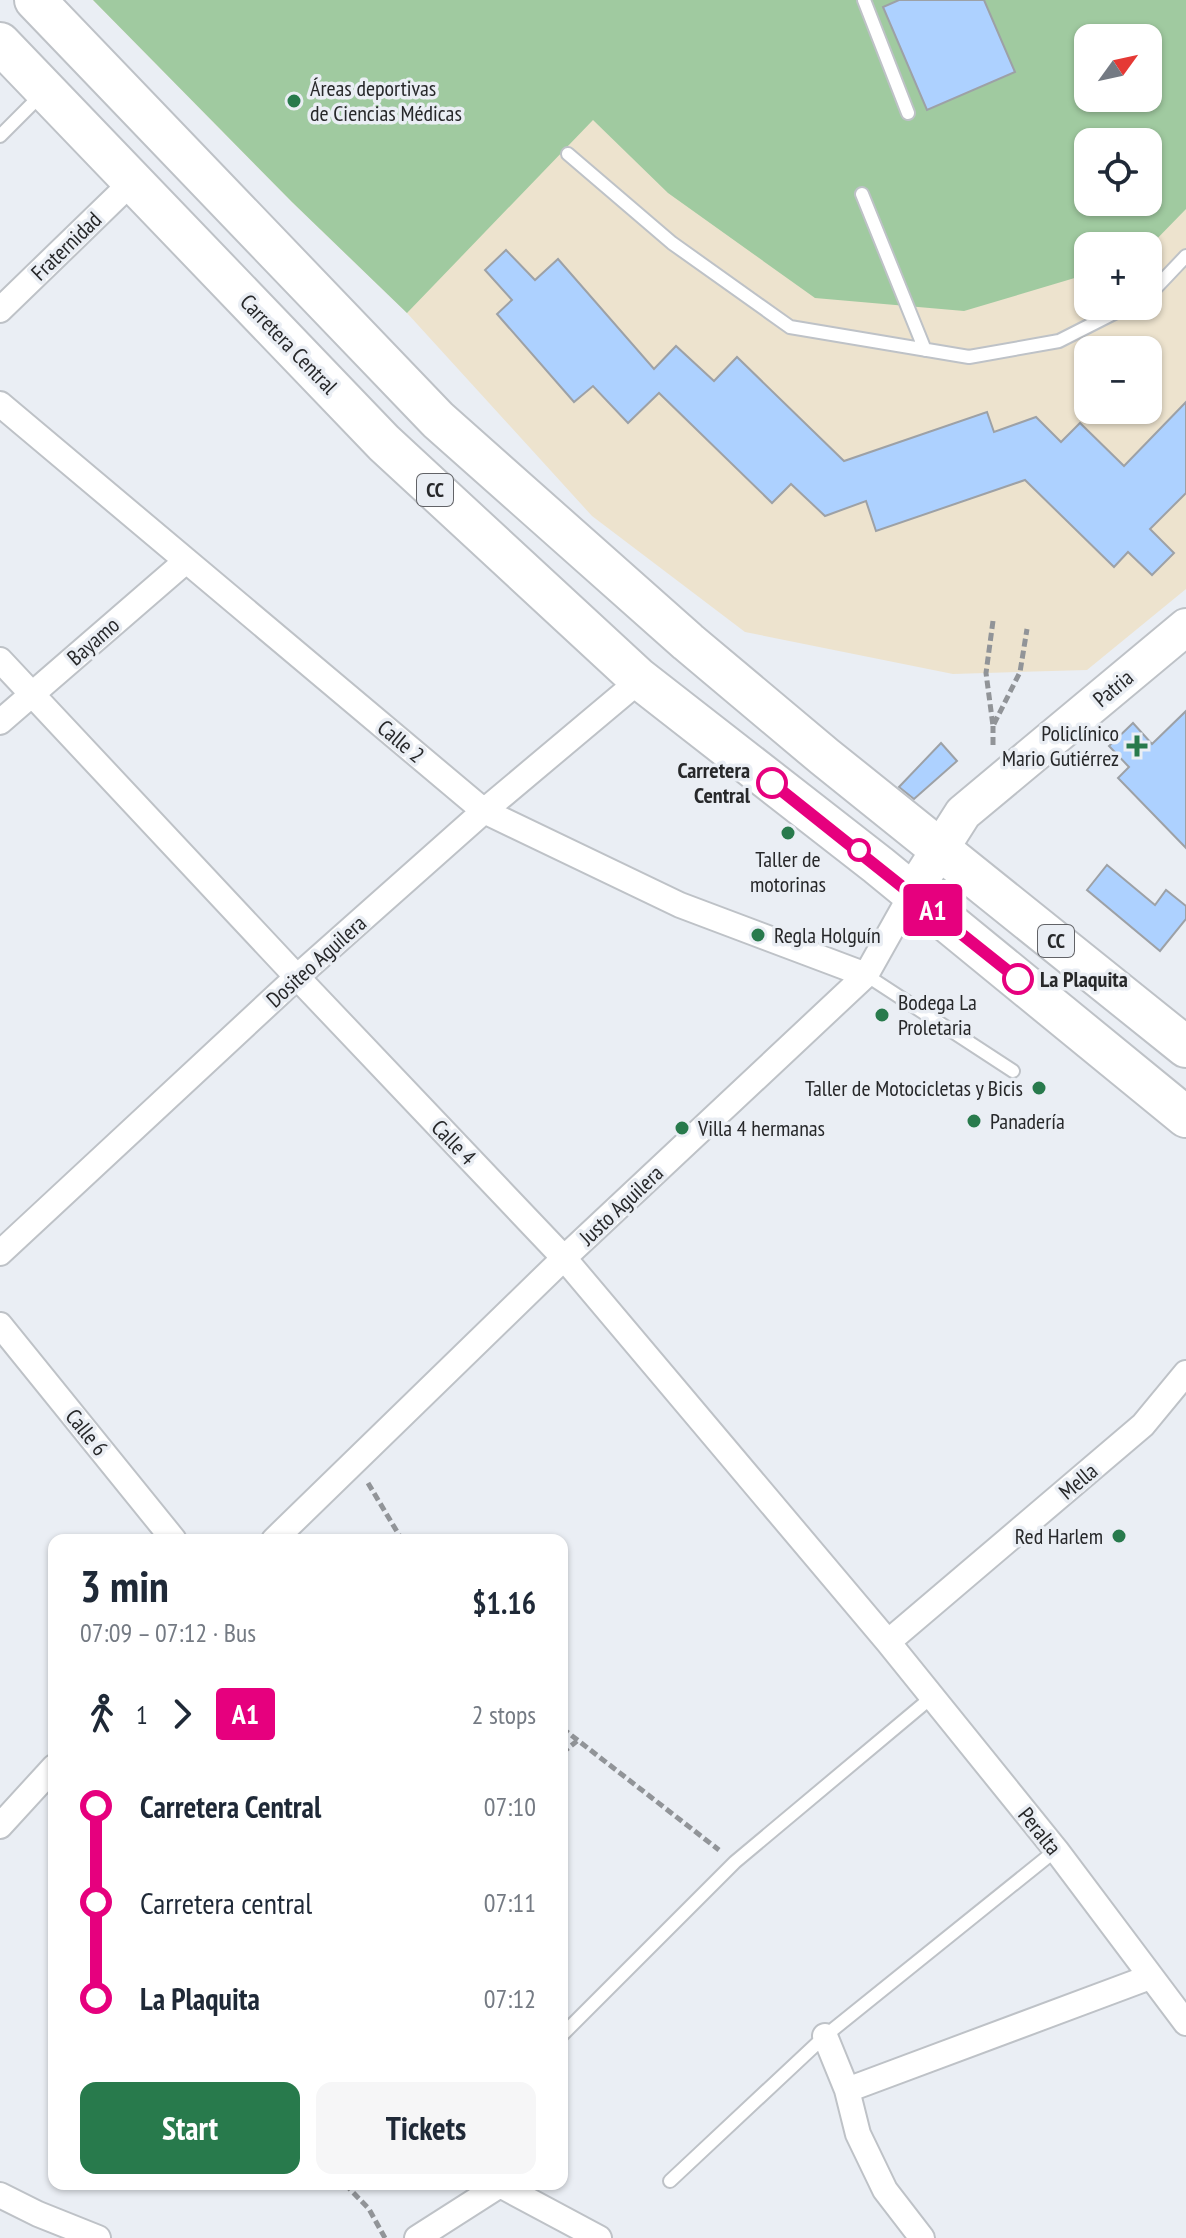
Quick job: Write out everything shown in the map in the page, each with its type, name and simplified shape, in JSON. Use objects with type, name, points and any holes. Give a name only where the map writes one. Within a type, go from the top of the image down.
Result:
[{"type":"main road","name":"CC","points":[[35,0],[438,420],[688,642],[939,848],[1182,1041]]},
{"type":"main road","name":"Carretera Central","points":[[0,43],[384,443],[640,680],[912,893],[1186,1117]]},
{"type":"street","name":"Fraternidad","points":[[0,310],[132,182]]},
{"type":"street","name":"Calle 2","points":[[0,404],[484,811],[680,905],[866,975]]},
{"type":"street","name":"Bayamo","points":[[0,722],[186,561]]},
{"type":"street","name":"Patria","points":[[939,848],[963,813],[1186,627]]},
{"type":"street","name":"Calle 4","points":[[0,660],[564,1258],[888,1642]]},
{"type":"street","name":"Dositeo Aguilera","points":[[0,1253],[297,977],[484,811],[640,680]]},
{"type":"street","name":"Justo Aguilera","points":[[280,1534],[564,1258],[866,975],[939,848]]},
{"type":"street","name":"Calle 6","points":[[0,1325],[169,1534]]},
{"type":"street","name":"Mella","points":[[888,1642],[1143,1425],[1186,1373]]},
{"type":"street","name":"Peralta","points":[[888,1642],[1056,1850],[1186,2023]]},
{"type":"street","points":[[0,1826],[48,1774]]},
{"type":"street","points":[[847,2090],[1150,1977]]},
{"type":"street","points":[[825,2036],[847,2090],[858,2134],[885,2190],[922,2238]]},
{"type":"street","points":[[417,2238],[491,2190]]},
{"type":"street","points":[[511,2190],[599,2238]]},
{"type":"street","points":[[0,2195],[98,2238]]},
{"type":"lane","points":[[864,0],[908,113]]},
{"type":"lane","points":[[0,136],[45,91]]},
{"type":"lane","points":[[568,154],[672,243],[790,327],[969,357],[1059,341],[1100,320]]},
{"type":"lane","points":[[862,194],[925,350]]},
{"type":"lane","points":[[1162,281],[1186,256]]},
{"type":"lane","points":[[866,975],[1013,1071]]},
{"type":"lane","points":[[568,2029],[735,1862],[932,1697]]},
{"type":"lane","points":[[670,2181],[825,2036],[1056,1850]]},
{"type":"path","points":[[993,621],[986,673],[993,726],[1020,672],[1027,629]]},
{"type":"path","points":[[355,1462],[398,1534]]},
{"type":"path","points":[[568,1733],[735,1862]]},
{"type":"path","points":[[568,1748],[577,1741]]},
{"type":"path","points":[[351,2190],[369,2209],[385,2238]]},
{"type":"shaded area","points":[[93,0],[1186,0],[1186,589],[1087,670],[953,674],[745,632],[592,516],[407,313],[292,202]]},
{"type":"green space","points":[[93,0],[1186,0],[1186,209],[1162,234],[1074,232],[1074,278],[964,311],[815,298],[668,193],[593,120],[407,313],[292,202]]},
{"type":"building","points":[[899,0],[984,0],[1015,72],[927,110],[883,7]]},
{"type":"building","points":[[506,250],[535,280],[558,259],[654,369],[676,346],[714,381],[737,357],[844,461],[987,412],[994,432],[1036,417],[1061,442],[1081,424],[1124,466],[1186,402],[1186,493],[1150,529],[1174,553],[1152,575],[1128,552],[1114,567],[1025,480],[876,531],[866,501],[825,516],[791,484],[772,503],[659,393],[628,423],[593,386],[574,402],[497,314],[512,300],[485,270]]},
{"type":"building","points":[[1186,711],[1186,848],[1118,778],[1129,767],[1109,746],[1133,723],[1152,744]]},
{"type":"building","points":[[941,743],[957,761],[914,799],[899,787]]},
{"type":"building","points":[[1107,865],[1155,905],[1166,890],[1186,906],[1186,919],[1160,951],[1087,890]]},
{"type":"bus line","name":"A1","points":[[772,783],[1018,979]]},
{"type":"place","name":"Áreas deportivas de Ciencias Médicas","points":[[294,101]]},
{"type":"place","name":"Policlínico Mario Gutiérrez","points":[[1137,746]]},
{"type":"place","name":"Carretera Central","points":[[772,783]]},
{"type":"place","name":"Taller de motorinas","points":[[788,833]]},
{"type":"place","name":"Regla Holguín","points":[[758,935]]},
{"type":"place","name":"La Plaquita","points":[[1018,979]]},
{"type":"place","name":"Bodega La Proletaria","points":[[882,1015]]},
{"type":"place","name":"Taller de Motocicletas y Bicis","points":[[1039,1088]]},
{"type":"place","name":"Panadería","points":[[974,1121]]},
{"type":"place","name":"Villa 4 hermanas","points":[[682,1128]]},
{"type":"place","name":"Red Harlem","points":[[1119,1536]]}]
